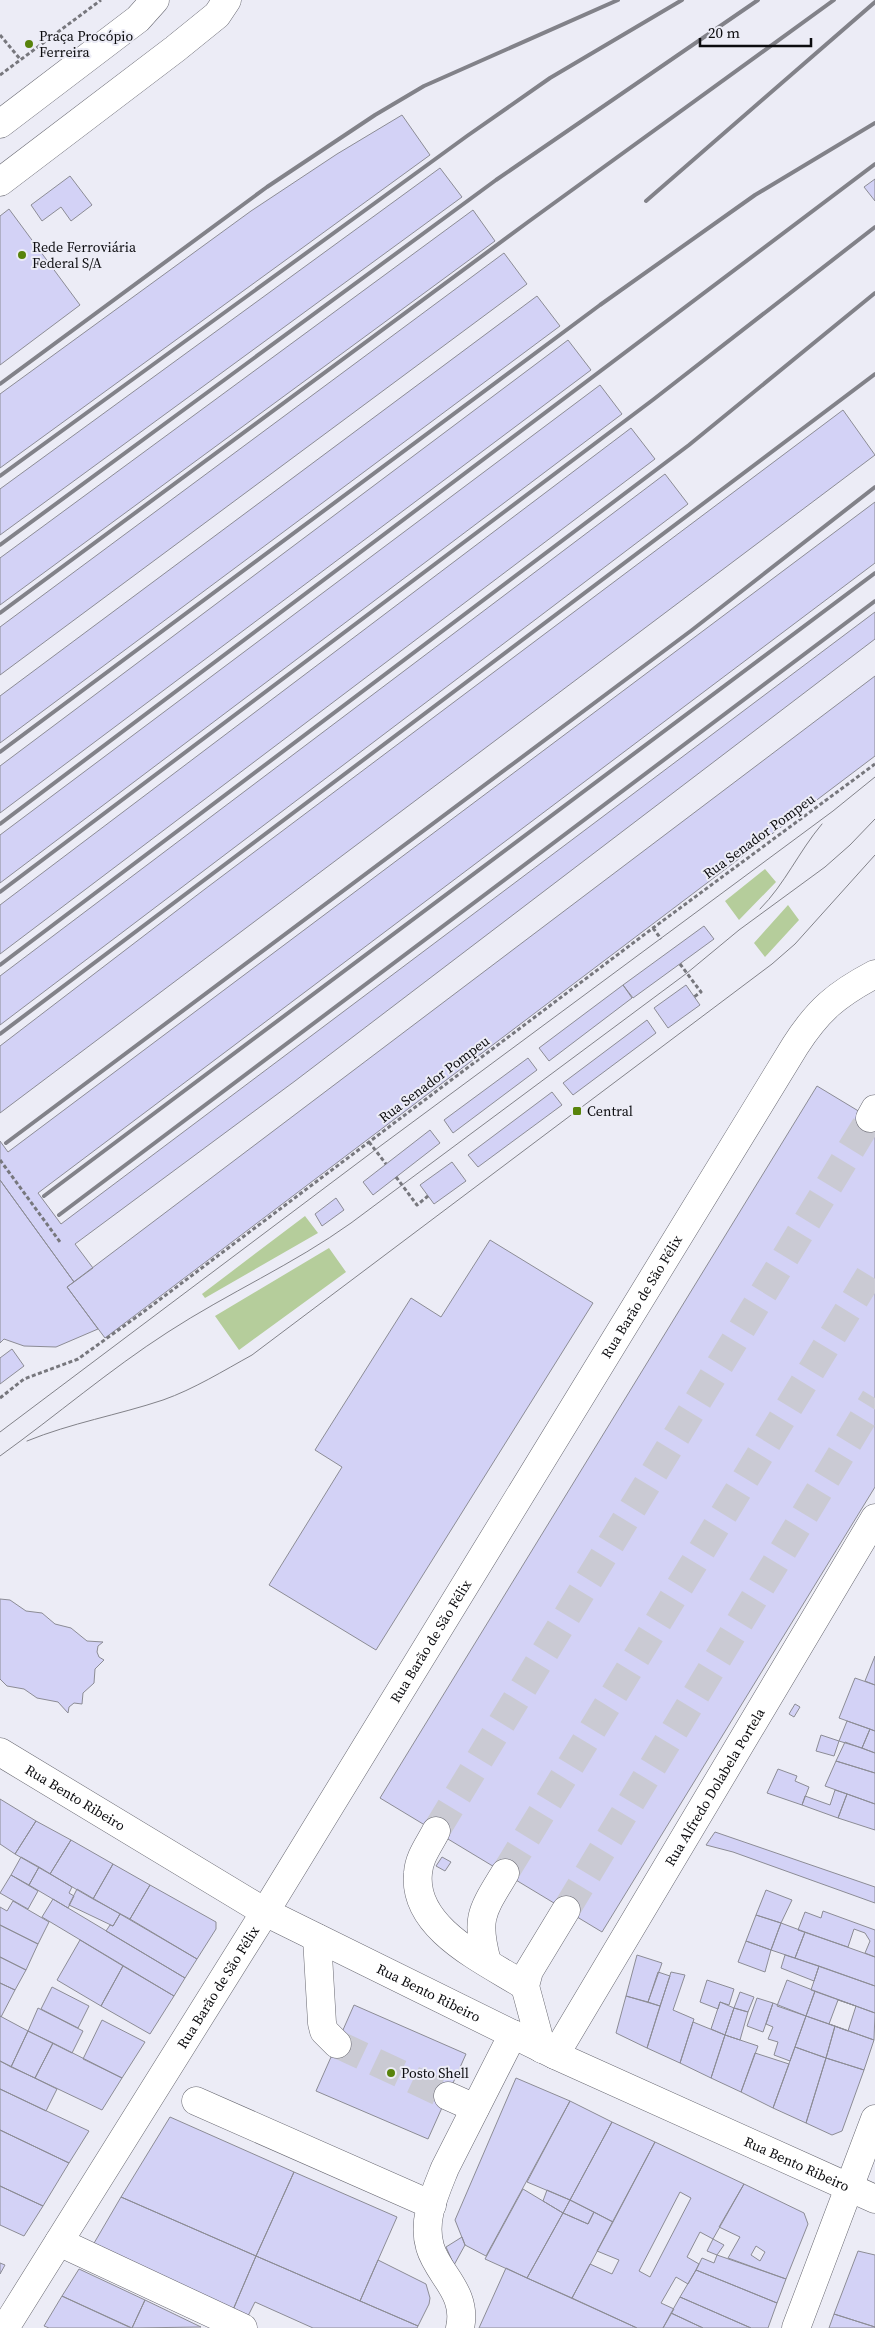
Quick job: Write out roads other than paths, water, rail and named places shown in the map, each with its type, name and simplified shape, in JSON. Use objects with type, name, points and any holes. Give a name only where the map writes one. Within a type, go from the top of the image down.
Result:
[{"type":"street","points":[[0,124],[138,19],[155,0]]},
{"type":"street","points":[[0,182],[175,50],[217,15],[227,0]]},
{"type":"street","name":"Rua Barão de São Félix","points":[[5,2328],[265,1912],[795,1046],[825,1006],[875,974]]},
{"type":"street","name":"Rua Alfredo Dolabela Portela","points":[[548,2052],[875,1518]]},
{"type":"street","name":"Rua Bento Ribeiro","points":[[0,1752],[265,1912],[548,2052],[875,2199]]},
{"type":"street","points":[[436,1831],[421,1858],[418,1874],[423,1905],[434,1923],[448,1936],[525,1986]]},
{"type":"street","points":[[487,1962],[480,1934],[481,1917],[485,1906],[505,1873]]},
{"type":"street","points":[[548,2052],[525,1986],[529,1971],[566,1910]]},
{"type":"street","points":[[318,1938],[322,2023],[324,2031],[337,2044]]},
{"type":"street","points":[[460,2328],[462,2317],[454,2287],[430,2249],[428,2220],[445,2168],[513,2034]]},
{"type":"street","points":[[448,2096],[475,2108]]},
{"type":"street","points":[[196,2101],[432,2205]]},
{"type":"street","points":[[796,2328],[875,2119]]},
{"type":"street","points":[[59,2242],[243,2328]]},
{"type":"tunnel","points":[[436,1831],[870,1118]]},
{"type":"tunnel","points":[[505,1873],[875,1266]]},
{"type":"tunnel","points":[[566,1910],[875,1398]]},
{"type":"tunnel","points":[[337,2044],[448,2096]]},
{"type":"tram line","points":[[0,1432],[375,1150],[833,811],[875,777]]},
{"type":"tram line","points":[[0,1456],[168,1332],[307,1252],[351,1223],[687,973],[739,930],[825,867],[875,819]]},
{"type":"tram line","points":[[760,909],[777,889],[822,824]]},
{"type":"tram line","points":[[27,1441],[60,1429],[175,1396],[252,1355],[772,964],[795,944],[875,855]]},
{"type":"railway","points":[[0,384],[267,187],[375,115],[424,86],[618,0]]},
{"type":"railway","points":[[0,476],[467,136],[550,78],[682,0]]},
{"type":"railway","points":[[0,545],[496,180],[758,0]]},
{"type":"railway","points":[[0,613],[528,222],[834,0]]},
{"type":"railway","points":[[646,201],[875,2]]},
{"type":"railway","points":[[0,752],[600,305],[755,195],[875,123]]},
{"type":"railway","points":[[0,824],[875,164]]},
{"type":"railway","points":[[0,892],[654,399],[875,227]]},
{"type":"railway","points":[[0,965],[689,445],[875,293]]},
{"type":"railway","points":[[0,1034],[875,374]]},
{"type":"railway","points":[[6,1143],[692,630],[875,487]]},
{"type":"railway","points":[[44,1196],[875,573]]},
{"type":"railway","points":[[59,1215],[875,601]]},
{"type":"place","name":"Praça Procópio Ferreira","points":[[29,44]]},
{"type":"place","name":"Rede Ferroviária Federal S/A","points":[[22,255]]},
{"type":"place","name":"Central","points":[[577,1111]]},
{"type":"place","name":"Posto Shell","points":[[391,2073]]}]
